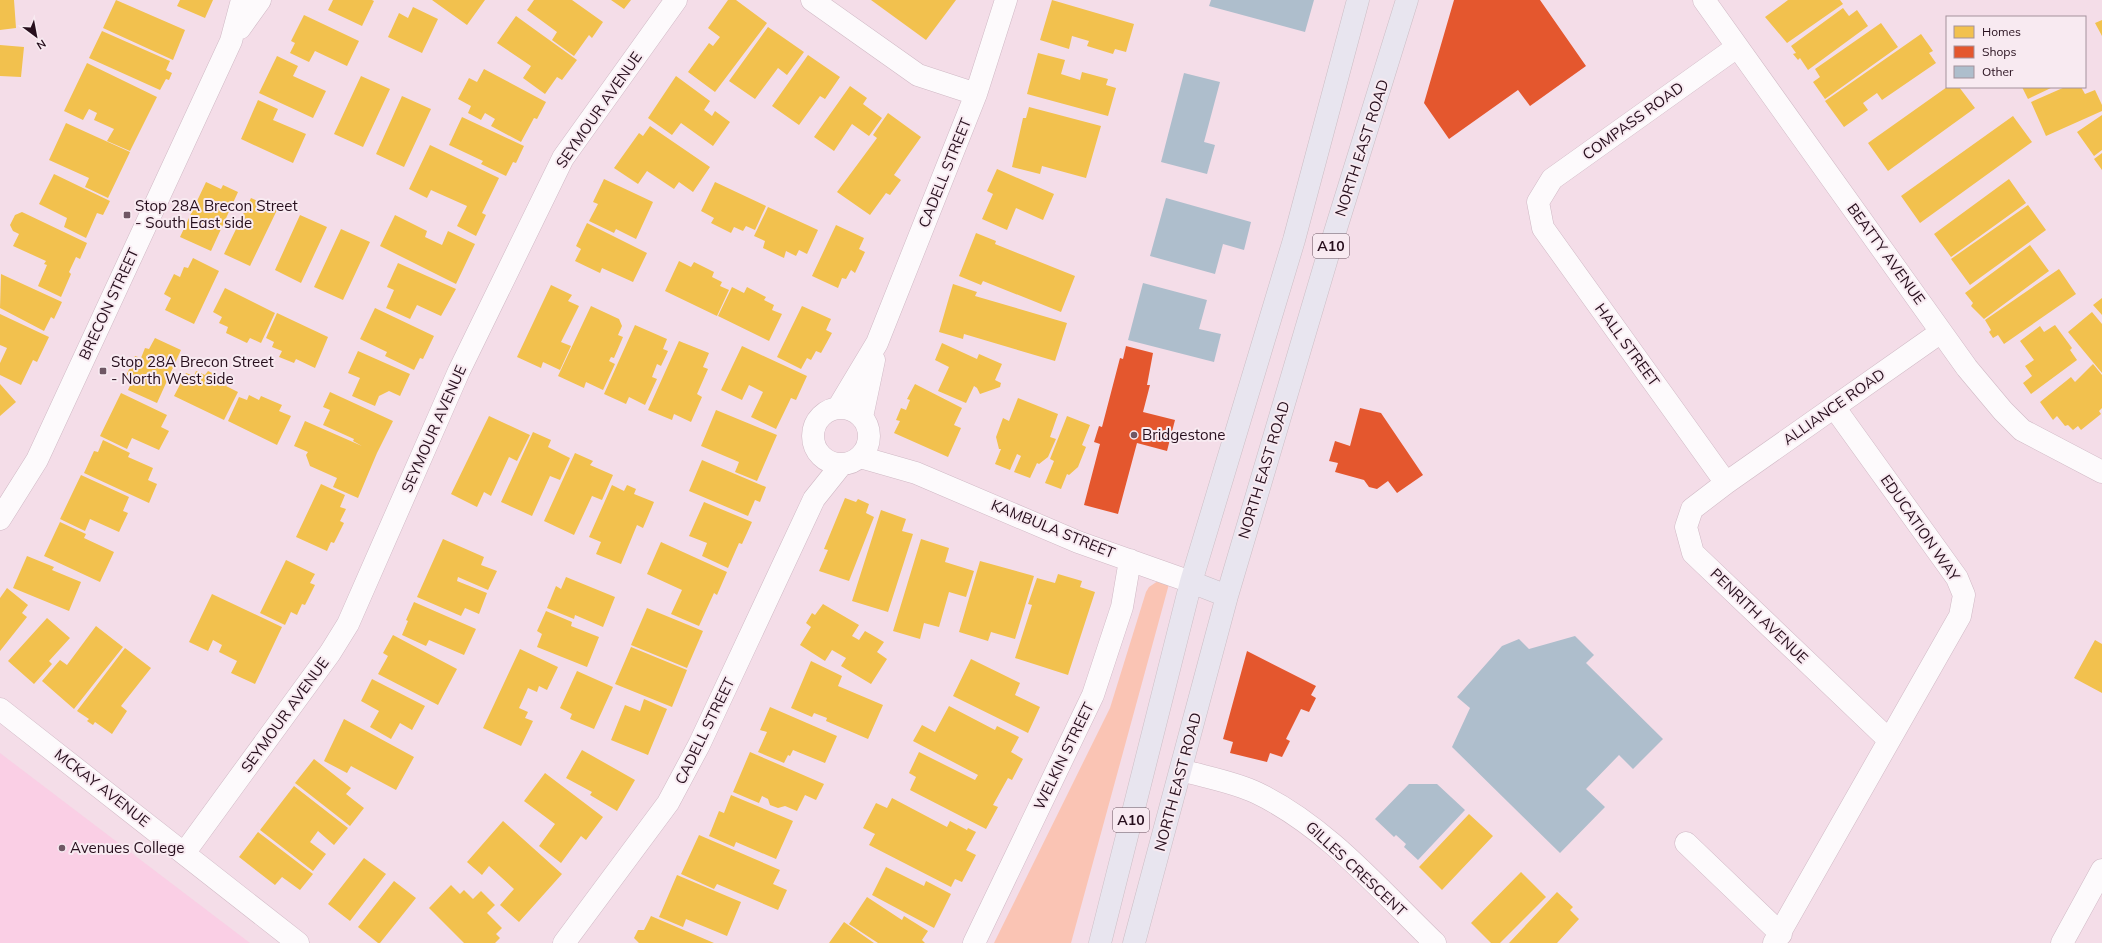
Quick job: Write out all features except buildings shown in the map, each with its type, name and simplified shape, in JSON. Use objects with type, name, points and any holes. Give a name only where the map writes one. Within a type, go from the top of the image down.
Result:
[{"type":"highway","name":"A10","points":[[1100,943],[1191,582],[1294,240],[1358,0]]},
{"type":"highway","name":"NORTH EAST ROAD","points":[[1134,943],[1227,596],[1330,248],[1407,0]]},
{"type":"highway","points":[[1191,582],[1227,596]]},
{"type":"street","name":"BRECON STREET","points":[[0,519],[37,460],[231,41],[242,0]]},
{"type":"street","name":"BRECON STREET","points":[[231,41],[260,0]]},
{"type":"street","name":"SEYMOUR AVENUE","points":[[185,852],[330,653],[348,624],[459,371],[563,158],[676,0]]},
{"type":"street","points":[[812,0],[918,76],[976,94]]},
{"type":"street","name":"CADELL STREET","points":[[838,408],[877,343],[976,94],[1006,0]]},
{"type":"street","name":"BEATTY AVENUE","points":[[1704,0],[1967,368],[2003,411],[2022,430],[2101,469]]},
{"type":"street","name":"COMPASS ROAD","points":[[1538,202],[1552,179],[1737,47]]},
{"type":"street","name":"HALL STREET","points":[[1538,202],[1543,228],[1726,483]]},
{"type":"street","name":"ALLIANCE ROAD","points":[[1726,483],[1941,332]]},
{"type":"street","name":"CADELL STREET","points":[[866,426],[877,343]]},
{"type":"street","name":"EDUCATION WAY","points":[[1777,939],[1960,616],[1964,594],[1957,578],[1834,407]]},
{"type":"street","points":[[838,408],[848,409],[866,426],[868,445],[851,460],[832,462],[818,452],[814,443],[814,433],[821,416],[838,408]]},
{"type":"street","name":"KAMBULA STREET","points":[[866,426],[916,473]]},
{"type":"street","name":"CADELL STREET","points":[[814,499],[818,452]]},
{"type":"street","name":"CADELL STREET","points":[[564,943],[668,803],[699,745],[814,499],[851,460]]},
{"type":"street","name":"KAMBULA STREET","points":[[851,460],[916,473],[1078,542],[1191,582]]},
{"type":"street","name":"PENRITH AVENUE","points":[[1726,483],[1692,508],[1686,527],[1693,553],[1889,740]]},
{"type":"street","name":"WELKIN STREET","points":[[974,943],[1093,695],[1122,606],[1130,560]]},
{"type":"street","name":"MCKAY AVENUE","points":[[0,709],[185,852],[298,943]]},
{"type":"street","name":"GILLES CRESCENT","points":[[1181,770],[1255,792],[1293,813],[1318,830],[1435,943]]},
{"type":"street","points":[[1686,843],[1777,939]]},
{"type":"street","points":[[2062,943],[2102,870]]},
{"type":"shaded area","points":[[1158,581],[1169,584],[1071,943],[994,943],[1110,708],[1146,592],[1149,587]]},
{"type":"shaded area","name":"Avenues College","points":[[0,753],[250,943],[0,943]]},
{"type":"place","name":"Stop 28A Brecon Street - South East side","points":[[127,215]]},
{"type":"place","name":"Stop 28A Brecon Street - North West side","points":[[103,371]]},
{"type":"place","name":"Bridgestone","points":[[1134,435]]},
{"type":"place","name":"Avenues College","points":[[62,848]]}]
